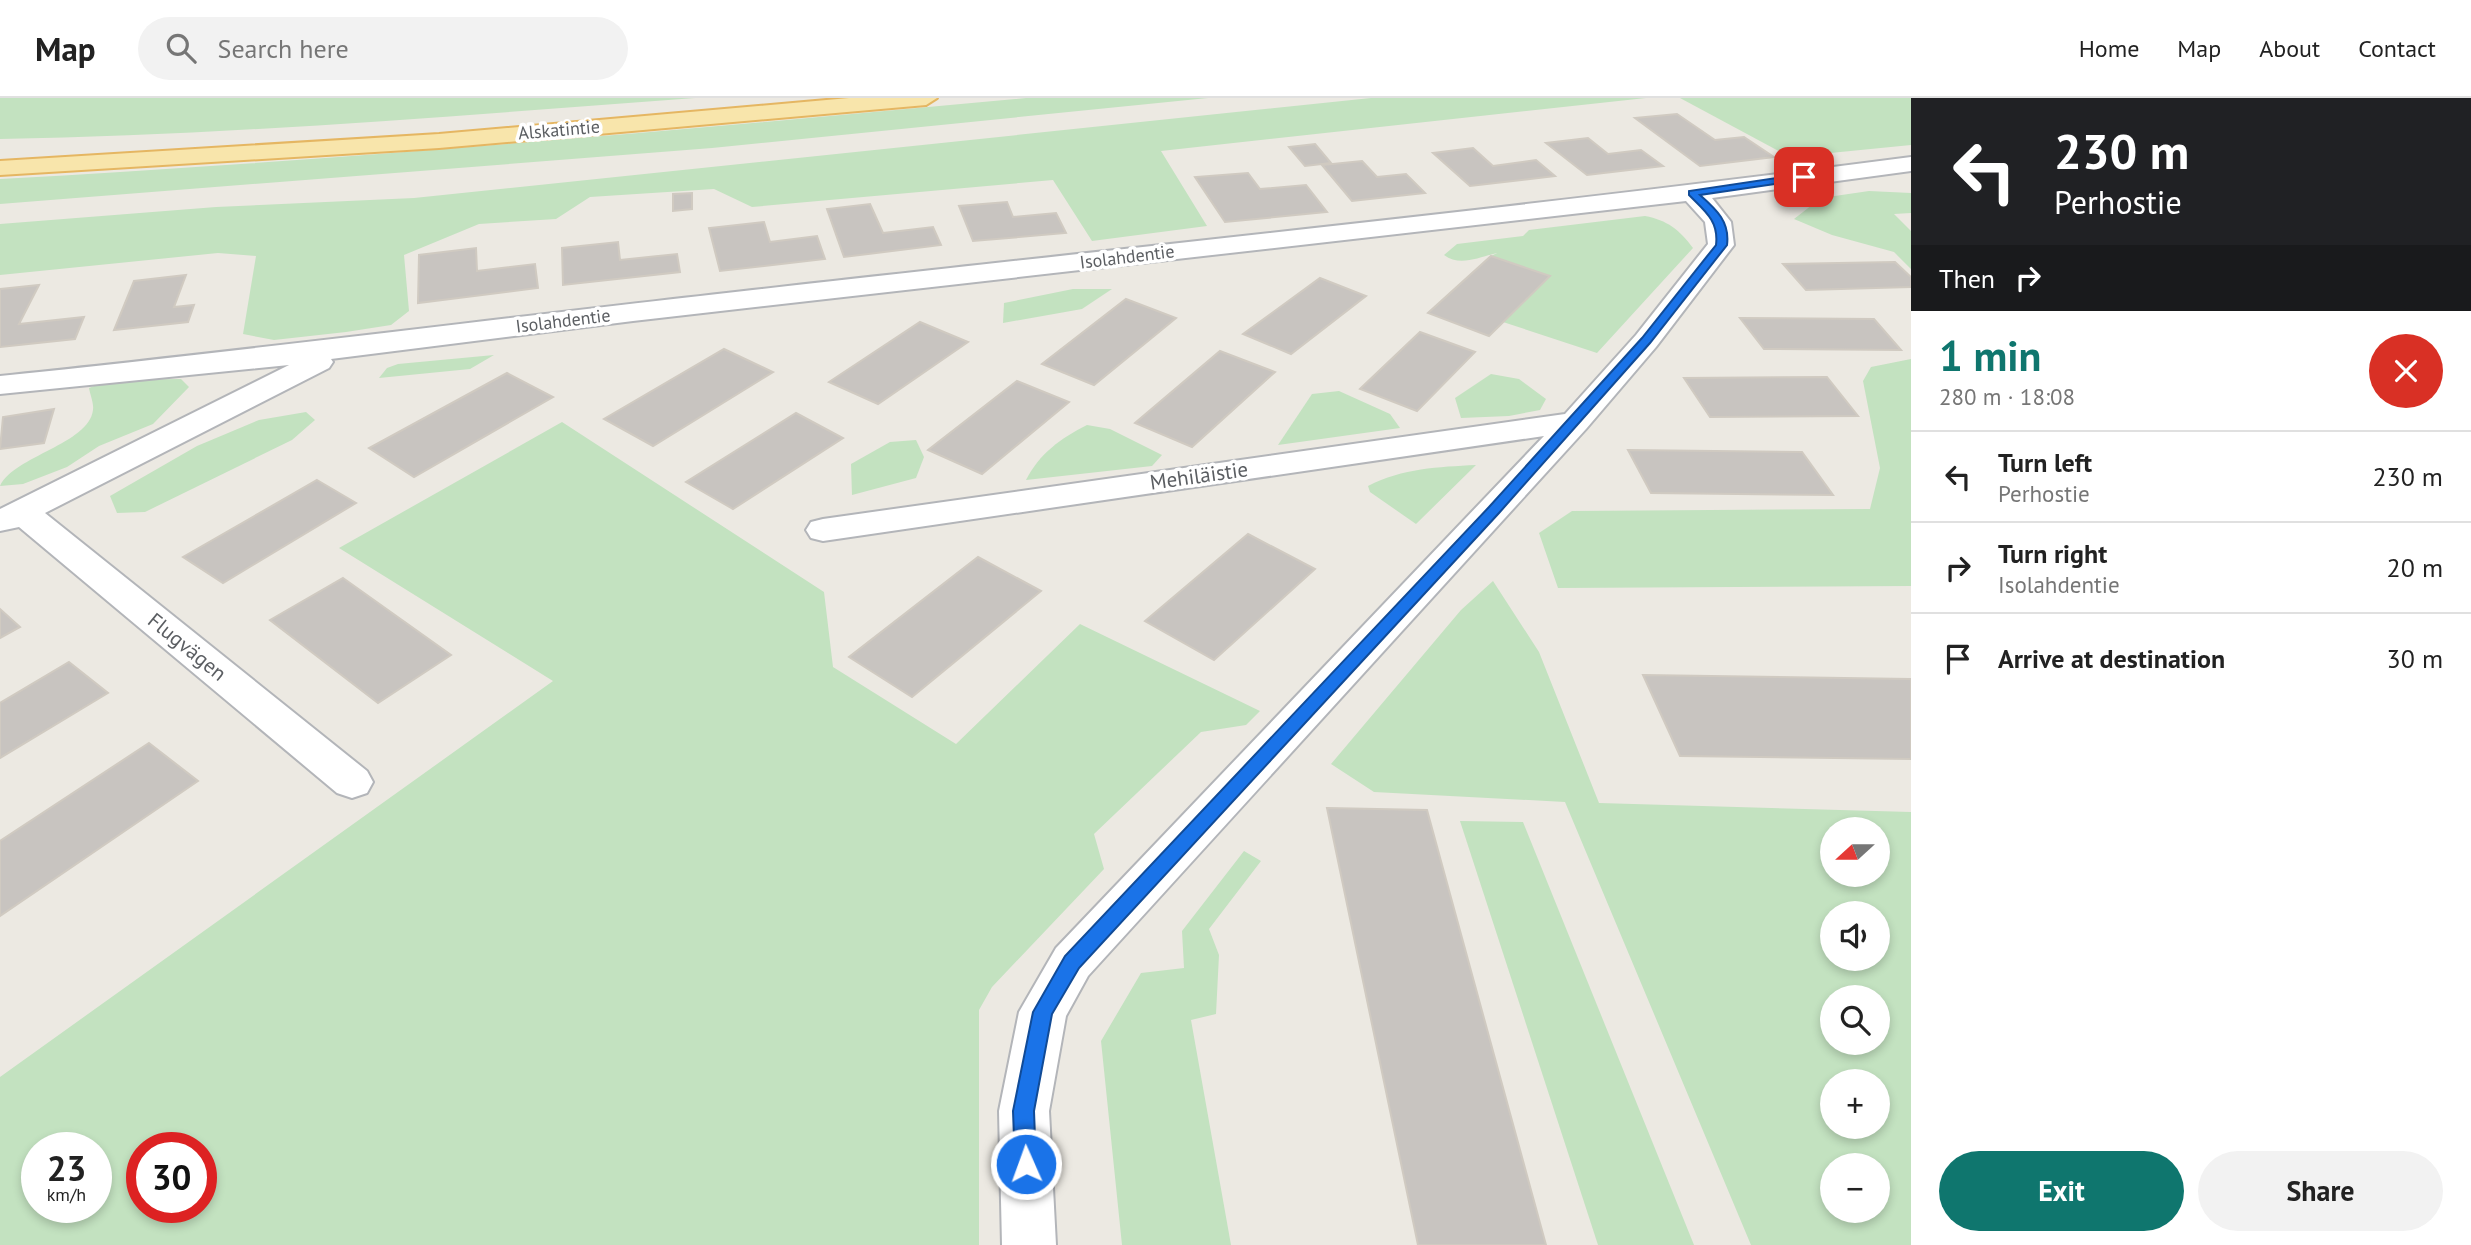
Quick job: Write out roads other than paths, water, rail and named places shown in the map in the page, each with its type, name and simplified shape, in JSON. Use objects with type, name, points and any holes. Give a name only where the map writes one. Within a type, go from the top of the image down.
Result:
[{"type":"main road","name":"Alskatintie","points":[[0,168],[191,154],[439,141],[926,98]]},
{"type":"main road","name":"Alskatintie","points":[[0,160],[191,154]]},
{"type":"street","name":"Isolahdentie","points":[[0,385],[342,350],[633,313],[1692,193],[1911,164]]},
{"type":"street","points":[[1029,1245],[1024,1111],[1043,1012],[1072,962],[1575,422],[1646,341],[1721,245],[1724,229],[1714,213],[1692,193]]},
{"type":"street","name":"Isolahdentie","points":[[11,517],[342,350]]},
{"type":"street","name":"Mehiläistie","points":[[823,530],[1575,422]]},
{"type":"street","name":"Flugvägen","points":[[11,517],[352,782]]}]
